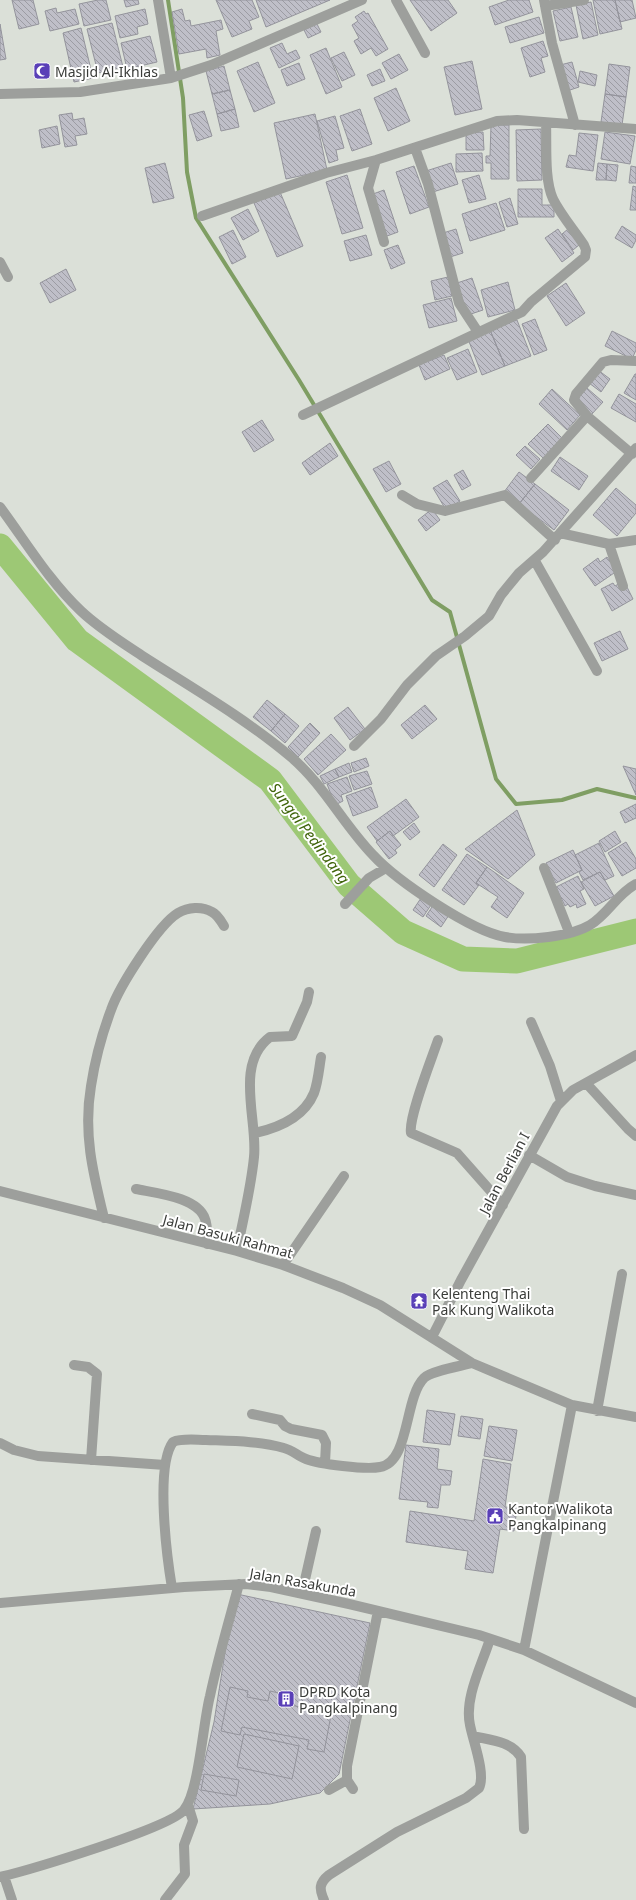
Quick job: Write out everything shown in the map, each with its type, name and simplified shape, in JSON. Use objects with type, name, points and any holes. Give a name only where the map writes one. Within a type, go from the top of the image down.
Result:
[{"type":"street","points":[[158,0],[171,78]]},
{"type":"street","points":[[0,94],[80,92],[171,78],[211,65],[362,0]]},
{"type":"street","points":[[396,0],[425,53]]},
{"type":"street","points":[[575,125],[552,43],[545,3],[584,0]]},
{"type":"street","points":[[202,216],[326,173],[376,160],[497,121],[517,120],[636,128]]},
{"type":"street","points":[[303,414],[522,312],[531,302],[585,257],[586,250],[584,245],[557,206],[551,194],[547,158],[546,123]]},
{"type":"street","points":[[415,148],[428,184],[459,303],[478,332]]},
{"type":"street","points":[[376,160],[368,188],[384,242]]},
{"type":"street","points":[[0,262],[8,277]]},
{"type":"street","points":[[354,746],[381,719],[407,686],[429,663],[489,616],[501,595],[519,573],[535,561],[634,451],[587,416],[575,403],[574,397],[603,362],[611,360],[636,361]]},
{"type":"street","points":[[531,478],[587,416]]},
{"type":"street","points":[[402,495],[417,504],[445,511],[505,495],[557,537],[609,544],[636,540]]},
{"type":"street","points":[[0,507],[50,579],[82,612],[113,636],[246,723],[290,757],[305,770],[372,854],[386,868],[456,915],[496,935],[531,939],[569,932],[590,925],[628,889],[636,884]]},
{"type":"street","points":[[609,544],[623,586]]},
{"type":"street","points":[[535,561],[596,671]]},
{"type":"street","points":[[345,904],[369,878],[386,868]]},
{"type":"street","points":[[544,868],[569,932]]},
{"type":"street","points":[[104,1218],[89,1148],[88,1117],[91,1086],[97,1058],[112,1009],[119,992],[141,955],[168,920],[185,910],[203,908],[214,912],[224,926]]},
{"type":"street","points":[[237,1250],[252,1176],[254,1155],[255,1133],[249,1090],[253,1064],[260,1048],[270,1037],[292,1036],[307,1002],[309,992]]},
{"type":"street","points":[[531,1022],[550,1066],[561,1101]]},
{"type":"street","points":[[438,1040],[418,1096],[411,1133],[457,1153],[504,1205]]},
{"type":"street","name":"Jalan Berlian I","points":[[432,1337],[461,1280],[504,1205],[550,1117],[561,1101],[573,1090],[636,1055]]},
{"type":"street","points":[[255,1133],[277,1128],[285,1124],[311,1100],[317,1083],[322,1057]]},
{"type":"street","points":[[586,1084],[636,1136]]},
{"type":"street","points":[[530,1156],[567,1177],[595,1186],[636,1195]]},
{"type":"street","points":[[283,1265],[344,1176]]},
{"type":"street","points":[[136,1189],[183,1199],[199,1210],[206,1221],[207,1244]]},
{"type":"street","name":"Jalan Basuki Rahmat","points":[[0,1191],[207,1244],[237,1250],[283,1265],[343,1288],[380,1305],[472,1362],[572,1405],[597,1411],[636,1417]]},
{"type":"street","points":[[597,1411],[622,1274]]},
{"type":"street","points":[[172,1588],[164,1526],[165,1465],[172,1444],[180,1440],[266,1444],[285,1448],[305,1459],[326,1463],[379,1468],[390,1464],[396,1455],[403,1440],[411,1404],[419,1385],[424,1378],[433,1373],[472,1362]]},
{"type":"street","points":[[74,1366],[88,1367],[97,1374],[91,1460]]},
{"type":"street","points":[[524,1650],[572,1405]]},
{"type":"street","points":[[252,1414],[280,1420],[285,1426],[291,1429],[322,1435],[326,1443],[326,1463]]},
{"type":"street","points":[[0,1443],[14,1450],[38,1456],[165,1465]]},
{"type":"street","points":[[302,1593],[316,1530]]},
{"type":"street","points":[[12,1900],[2,1876],[42,1865],[153,1827],[180,1815],[188,1806],[192,1795],[209,1697],[239,1584]]},
{"type":"street","name":"Jalan Rasakunda","points":[[0,1604],[172,1588],[239,1584],[259,1586],[302,1593],[490,1639],[524,1650],[636,1703]]},
{"type":"street","points":[[353,1789],[347,1780],[347,1766],[378,1611]]},
{"type":"street","points":[[324,1900],[320,1886],[322,1881],[329,1875],[397,1832],[466,1798],[479,1788],[481,1775],[470,1724],[470,1704],[490,1639]]},
{"type":"street","points":[[473,1736],[511,1746],[521,1757],[524,1829]]},
{"type":"street","points":[[329,1790],[347,1780]]},
{"type":"street","points":[[164,1900],[185,1874],[184,1845],[193,1821],[188,1806]]},
{"type":"building","points":[[12,0],[33,0],[39,24],[19,29]]},
{"type":"building","points":[[106,0],[111,20],[84,26],[79,4]]},
{"type":"building","points":[[124,0],[138,0],[139,4],[126,7]]},
{"type":"building","points":[[216,0],[252,0],[259,17],[249,21],[252,29],[232,37]]},
{"type":"building","points":[[256,0],[330,0],[266,27]]},
{"type":"building","points":[[410,0],[448,0],[457,13],[431,31]]},
{"type":"building","points":[[509,0],[529,0],[533,12],[495,25],[489,7]]},
{"type":"building","points":[[593,0],[615,0],[622,29],[600,34]]},
{"type":"building","points":[[615,0],[632,0],[636,18],[620,22]]},
{"type":"building","points":[[591,2],[598,35],[583,39],[576,5]]},
{"type":"building","points":[[571,7],[578,37],[560,41],[553,11]]},
{"type":"building","points":[[56,8],[57,13],[75,9],[79,24],[50,31],[45,11]]},
{"type":"building","points":[[145,9],[148,24],[137,27],[138,34],[120,38],[115,16]]},
{"type":"building","points":[[182,9],[185,21],[190,20],[191,26],[221,20],[223,29],[216,31],[220,55],[207,58],[206,49],[179,54],[172,12]]},
{"type":"building","points":[[364,11],[366,14],[368,13],[388,49],[376,56],[371,48],[361,54],[354,41],[359,38],[352,25],[358,21],[355,17]]},
{"type":"building","points":[[539,17],[544,33],[510,43],[505,27]]},
{"type":"building","points":[[112,23],[123,67],[98,73],[87,29]]},
{"type":"building","points":[[0,24],[6,59],[0,60]]},
{"type":"building","points":[[317,24],[321,32],[308,38],[304,30]]},
{"type":"building","points":[[81,28],[93,78],[74,82],[63,33]]},
{"type":"building","points":[[150,36],[157,62],[127,69],[121,43]]},
{"type":"building","points":[[543,41],[548,56],[541,58],[545,72],[530,77],[521,48]]},
{"type":"building","points":[[282,43],[287,54],[296,50],[300,58],[279,68],[270,48]]},
{"type":"building","points":[[326,48],[342,87],[326,94],[310,55]]},
{"type":"building","points":[[344,52],[355,75],[342,81],[331,58]]},
{"type":"building","points":[[399,54],[408,70],[391,79],[382,63]]},
{"type":"building","points":[[472,61],[482,109],[455,115],[444,67]]},
{"type":"building","points":[[258,62],[275,103],[254,112],[237,71]]},
{"type":"building","points":[[572,62],[579,87],[567,91],[560,65]]},
{"type":"building","points":[[299,63],[305,79],[287,86],[281,70]]},
{"type":"building","points":[[609,64],[630,67],[626,97],[605,94]]},
{"type":"building","points":[[224,66],[230,90],[212,94],[206,71]]},
{"type":"building","points":[[380,69],[385,81],[372,86],[367,75]]},
{"type":"building","points":[[580,71],[597,75],[595,86],[578,82]]},
{"type":"building","points":[[396,88],[410,121],[388,131],[374,98]]},
{"type":"building","points":[[230,90],[235,109],[217,114],[212,94]]},
{"type":"building","points":[[605,94],[626,97],[622,125],[601,122]]},
{"type":"building","points":[[235,109],[239,127],[221,131],[217,114]]},
{"type":"building","points":[[360,109],[372,144],[352,151],[340,116]]},
{"type":"building","points":[[204,111],[212,136],[197,141],[189,115]]},
{"type":"building","points":[[72,113],[73,120],[84,118],[87,134],[75,136],[77,145],[65,147],[59,115]]},
{"type":"building","points":[[315,114],[327,170],[286,179],[274,123]]},
{"type":"building","points":[[335,116],[344,148],[336,150],[338,160],[329,163],[317,121]]},
{"type":"building","points":[[491,125],[509,125],[509,179],[491,179],[491,163],[486,163],[486,156],[490,156]]},
{"type":"building","points":[[57,126],[60,144],[42,148],[39,130]]},
{"type":"building","points":[[541,129],[542,180],[517,181],[516,130]]},
{"type":"building","points":[[483,132],[484,150],[466,150],[466,133]]},
{"type":"building","points":[[605,132],[635,136],[630,164],[601,159]]},
{"type":"building","points":[[579,133],[598,135],[593,171],[566,167],[569,155],[576,156]]},
{"type":"building","points":[[482,153],[483,171],[456,172],[456,154]]},
{"type":"building","points":[[165,163],[174,198],[153,203],[145,168]]},
{"type":"building","points":[[451,163],[458,184],[433,192],[426,171]]},
{"type":"building","points":[[598,163],[607,164],[606,180],[596,180]]},
{"type":"building","points":[[607,164],[618,165],[616,181],[606,180]]},
{"type":"building","points":[[414,166],[429,207],[410,214],[396,172]]},
{"type":"building","points":[[631,166],[636,167],[636,183],[629,183]]},
{"type":"building","points":[[347,175],[363,228],[342,234],[326,182]]},
{"type":"building","points":[[479,175],[486,199],[469,203],[462,180]]},
{"type":"building","points":[[633,186],[636,187],[636,210],[630,210]]},
{"type":"building","points":[[518,189],[542,189],[542,205],[554,205],[554,217],[518,217]]},
{"type":"building","points":[[384,190],[398,232],[387,236],[373,194]]},
{"type":"building","points":[[280,192],[303,246],[277,257],[254,203]]},
{"type":"building","points":[[510,198],[518,224],[507,227],[499,202]]},
{"type":"building","points":[[496,203],[505,230],[470,241],[462,214]]},
{"type":"building","points":[[248,209],[259,231],[243,240],[231,218]]},
{"type":"building","points":[[622,226],[636,235],[636,240],[632,248],[615,238]]},
{"type":"building","points":[[456,229],[463,253],[450,257],[443,233]]},
{"type":"building","points":[[558,229],[574,253],[562,262],[545,238]]},
{"type":"building","points":[[568,229],[579,245],[573,250],[562,234]]},
{"type":"building","points":[[233,230],[246,257],[232,264],[219,237]]},
{"type":"building","points":[[366,235],[372,255],[350,261],[344,241]]},
{"type":"building","points":[[398,245],[405,263],[391,269],[384,250]]},
{"type":"building","points":[[66,269],[76,290],[50,303],[40,283]]},
{"type":"building","points":[[448,277],[452,296],[435,300],[431,281]]},
{"type":"building","points":[[472,278],[483,310],[468,315],[457,283]]},
{"type":"building","points":[[508,282],[515,310],[488,317],[481,290]]},
{"type":"building","points":[[566,283],[585,313],[566,326],[547,296]]},
{"type":"building","points":[[451,298],[457,321],[429,328],[423,305]]},
{"type":"building","points":[[535,319],[547,350],[534,355],[522,324]]},
{"type":"building","points":[[517,320],[531,356],[505,366],[490,330]]},
{"type":"building","points":[[490,330],[505,366],[482,375],[468,339]]},
{"type":"building","points":[[612,331],[636,343],[636,350],[632,359],[605,346]]},
{"type":"building","points":[[468,349],[477,372],[457,380],[447,358]]},
{"type":"building","points":[[444,355],[450,369],[425,380],[419,365]]},
{"type":"building","points":[[598,370],[610,379],[601,392],[589,383]]},
{"type":"building","points":[[636,374],[636,400],[624,393]]},
{"type":"building","points":[[587,388],[603,402],[591,415],[576,400]]},
{"type":"building","points":[[552,389],[580,415],[567,430],[539,404]]},
{"type":"building","points":[[619,394],[636,404],[636,422],[611,408]]},
{"type":"building","points":[[262,420],[274,440],[254,452],[242,432]]},
{"type":"building","points":[[548,424],[562,438],[543,458],[528,444]]},
{"type":"building","points":[[330,443],[338,456],[310,475],[302,463]]},
{"type":"building","points":[[525,446],[540,459],[531,469],[516,455]]},
{"type":"building","points":[[560,457],[588,476],[579,490],[551,471]]},
{"type":"building","points":[[389,461],[401,484],[386,492],[373,469]]},
{"type":"building","points":[[463,470],[471,485],[462,490],[454,475]]},
{"type":"building","points":[[519,472],[535,484],[519,504],[504,492]]},
{"type":"building","points":[[447,480],[460,501],[446,510],[433,488]]},
{"type":"building","points":[[535,484],[569,510],[554,530],[519,504]]},
{"type":"building","points":[[616,488],[636,505],[636,513],[617,536],[593,515]]},
{"type":"building","points":[[432,509],[440,520],[426,531],[418,520]]},
{"type":"building","points":[[607,557],[617,571],[595,586],[583,569],[598,558],[600,562]]},
{"type":"building","points":[[613,583],[615,586],[620,583],[627,587],[633,599],[612,611],[601,589]]},
{"type":"building","points":[[620,631],[628,649],[602,661],[594,643]]},
{"type":"building","points":[[267,700],[285,714],[271,731],[253,717]]},
{"type":"building","points":[[425,705],[437,719],[412,739],[401,725]]},
{"type":"building","points":[[348,707],[365,729],[350,740],[334,718]]},
{"type":"building","points":[[285,714],[299,726],[285,743],[271,731]]},
{"type":"building","points":[[310,723],[320,733],[298,757],[288,747]]},
{"type":"building","points":[[331,734],[346,750],[318,775],[304,759]]},
{"type":"building","points":[[366,758],[369,766],[354,772],[351,763]]},
{"type":"building","points":[[349,763],[352,772],[339,777],[335,769]]},
{"type":"building","points":[[623,766],[636,769],[636,795]]},
{"type":"building","points":[[335,769],[339,777],[324,784],[320,776]]},
{"type":"building","points":[[367,771],[372,784],[354,790],[349,776]]},
{"type":"building","points":[[347,777],[352,791],[341,795],[343,801],[335,805],[327,784]]},
{"type":"building","points":[[371,787],[378,807],[353,816],[346,796]]},
{"type":"building","points":[[406,799],[419,817],[393,836],[390,831],[377,841],[367,827]]},
{"type":"building","points":[[636,804],[636,818],[625,823],[620,812]]},
{"type":"building","points":[[517,810],[535,855],[508,879],[465,849]]},
{"type":"building","points":[[414,823],[420,832],[410,840],[403,832]]},
{"type":"building","points":[[390,831],[401,845],[395,850],[397,853],[389,859],[376,842]]},
{"type":"building","points":[[615,831],[621,842],[605,852],[599,841]]},
{"type":"building","points":[[626,842],[636,859],[636,868],[622,876],[608,853]]},
{"type":"building","points":[[599,843],[614,876],[605,880],[600,872],[583,880],[579,872],[582,870],[575,855]]},
{"type":"building","points":[[443,844],[457,855],[434,887],[419,875]]},
{"type":"building","points":[[573,850],[582,870],[556,883],[546,863]]},
{"type":"building","points":[[467,854],[487,867],[476,883],[479,885],[464,905],[442,890]]},
{"type":"building","points":[[487,867],[524,893],[507,918],[491,907],[498,897],[476,883]]},
{"type":"building","points":[[600,872],[614,896],[595,906],[581,882]]},
{"type":"building","points":[[578,876],[584,889],[580,891],[586,904],[577,908],[576,904],[570,907],[568,904],[565,906],[556,887]]},
{"type":"building","points":[[421,898],[431,905],[423,917],[413,910]]},
{"type":"building","points":[[434,904],[449,915],[441,927],[426,916]]},
{"type":"building","points":[[427,1410],[455,1414],[450,1445],[423,1442]]},
{"type":"building","points":[[461,1416],[483,1419],[480,1439],[458,1436]]},
{"type":"building","points":[[489,1426],[517,1430],[512,1461],[484,1456]]},
{"type":"building","points":[[406,1445],[439,1449],[437,1469],[452,1471],[450,1485],[441,1485],[438,1508],[427,1507],[428,1502],[399,1499]]},
{"type":"building","name":"Kantor Walikota Pangkalpinang","points":[[483,1459],[511,1464],[505,1507],[517,1508],[514,1531],[500,1529],[493,1573],[465,1569],[468,1551],[406,1542],[410,1511],[474,1521]]},
{"type":"building","name":"DPRD Kota Pangkalpinang","points":[[237,1594],[370,1623],[339,1774],[320,1793],[270,1804],[193,1809],[214,1722],[226,1646]]},
{"type":"building","points":[[230,1687],[248,1691],[247,1697],[268,1701],[270,1691],[292,1696],[290,1705],[316,1710],[316,1707],[332,1710],[324,1752],[307,1749],[309,1740],[242,1727],[240,1735],[221,1731]]},
{"type":"building","points":[[244,1734],[299,1746],[292,1779],[237,1767]]},
{"type":"building","points":[[204,1774],[239,1780],[236,1796],[201,1790]]},
{"type":"waterway","points":[[168,0],[183,98],[187,172],[196,218],[299,380],[432,600],[450,612],[496,779],[516,804],[562,800],[597,789],[636,798]]},
{"type":"waterway","name":"Sungai Pedindang","points":[[0,546],[77,640],[270,780],[349,885],[403,932],[463,959],[517,961],[636,931]]},
{"type":"place","name":"Masjid Al-Ikhlas","points":[[42,71]]},
{"type":"place","name":"Kelenteng Thai Pak Kung Walikota","points":[[419,1301]]},
{"type":"place","name":"Kantor Walikota Pangkalpinang","points":[[495,1516]]},
{"type":"place","name":"DPRD Kota Pangkalpinang","points":[[286,1699]]}]
